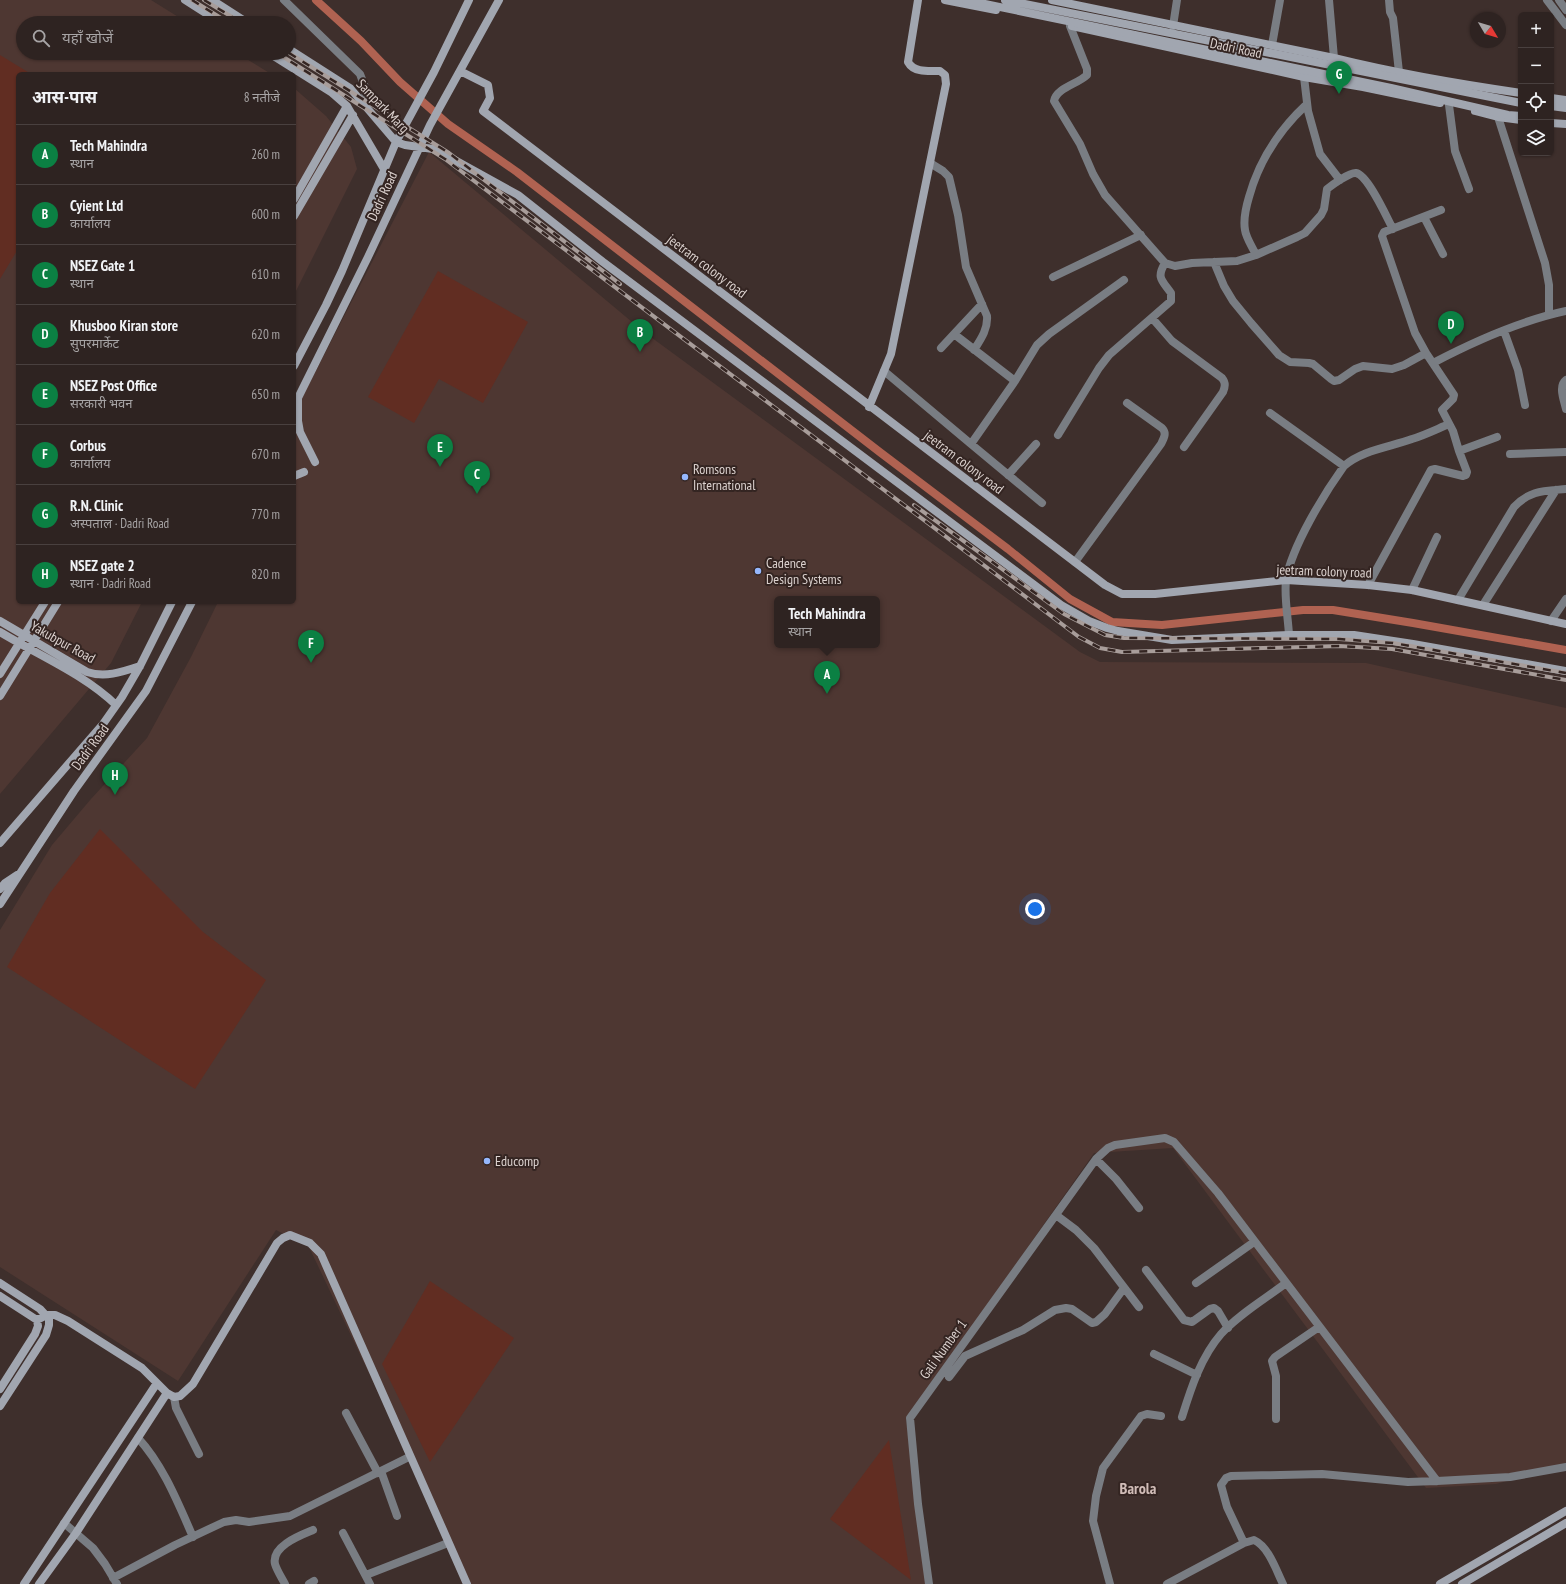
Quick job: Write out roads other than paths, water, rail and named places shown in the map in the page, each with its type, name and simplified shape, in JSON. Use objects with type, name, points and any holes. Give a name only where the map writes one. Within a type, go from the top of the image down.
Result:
[{"type":"street","points":[[184,0],[210,16]]},
{"type":"street","points":[[212,0],[237,16]]},
{"type":"street","points":[[284,0],[360,74],[366,90],[364,104]]},
{"type":"street","name":"Dadri Road","points":[[296,362],[326,306],[342,271],[396,142],[434,72],[469,0]]},
{"type":"street","name":"Dadri Road","points":[[296,402],[368,257],[430,126],[499,0]]},
{"type":"street","points":[[869,406],[891,354],[946,84],[945,75],[940,71],[916,70],[911,68],[908,62],[918,0]]},
{"type":"street","name":"Dadri Road","points":[[945,0],[970,2],[1070,26],[1304,77],[1449,105],[1498,118],[1518,120]]},
{"type":"street","points":[[1005,0],[1518,102]]},
{"type":"street","name":"Dadri Road","points":[[1052,0],[1463,85],[1518,93]]},
{"type":"street","points":[[1173,26],[1176,0]]},
{"type":"street","points":[[1272,45],[1280,0]]},
{"type":"street","points":[[1329,0],[1334,58]]},
{"type":"street","points":[[1389,0],[1390,12],[1394,18],[1399,72]]},
{"type":"street","points":[[1547,0],[1566,24]]},
{"type":"street","points":[[1558,0],[1566,10]]},
{"type":"street","points":[[970,2],[1391,88],[1508,115],[1518,116]]},
{"type":"street","points":[[1070,26],[1087,68],[1087,75],[1082,80],[1059,92],[1055,96],[1054,101],[1080,144],[1093,174],[1105,195],[1116,210],[1141,235],[1165,264],[1175,266],[1192,263],[1237,261],[1256,255],[1305,233],[1321,216],[1324,209],[1327,189],[1351,173],[1356,173],[1362,176],[1374,191],[1393,229]]},
{"type":"street","name":"Sampark Marg","points":[[296,53],[350,88],[396,142],[405,145],[433,149],[518,195],[603,262],[1055,600],[1089,621],[1118,631],[1172,640],[1289,632],[1354,635],[1566,670]]},
{"type":"street","points":[[1316,79],[1320,55]]},
{"type":"street","name":"Sampark Marg","points":[[280,60],[331,92],[347,106],[384,169]]},
{"type":"street","name":"jeetram colony road","points":[[460,71],[488,86],[490,98],[483,111],[1105,585],[1122,594],[1155,594],[1286,580],[1368,585],[1412,590],[1566,624]]},
{"type":"street","points":[[1304,77],[1310,122],[1320,154],[1340,180]]},
{"type":"street","points":[[1554,98],[1566,100]]},
{"type":"street","points":[[1256,255],[1245,230],[1246,207],[1253,182],[1259,168],[1272,146],[1290,121],[1307,104]]},
{"type":"street","points":[[1449,105],[1455,151],[1469,189]]},
{"type":"street","points":[[296,195],[347,106]]},
{"type":"street","points":[[1554,106],[1566,108]]},
{"type":"street","points":[[296,213],[353,115]]},
{"type":"street","points":[[1498,118],[1545,263],[1548,285],[1549,315]]},
{"type":"street","points":[[1554,118],[1566,119]]},
{"type":"street","points":[[1554,123],[1566,124]]},
{"type":"street","points":[[930,163],[943,171],[949,177],[958,215],[966,267],[987,316],[988,323],[986,329],[974,350]]},
{"type":"street","points":[[1368,585],[1431,470],[1435,469],[1463,476],[1466,475],[1467,472],[1453,430],[1442,410],[1454,396],[1415,333],[1382,240],[1384,232],[1441,210]]},
{"type":"street","points":[[1424,217],[1443,254]]},
{"type":"street","points":[[1053,277],[1141,235]]},
{"type":"street","points":[[1214,262],[1224,286],[1233,301],[1279,355],[1290,362],[1313,364],[1334,381],[1339,380],[1355,369],[1363,366],[1392,369],[1404,365],[1426,353]]},
{"type":"street","points":[[1058,435],[1099,368],[1109,355],[1168,305],[1172,293],[1160,278],[1159,274],[1165,264]]},
{"type":"street","points":[[971,444],[1015,381],[1033,350],[1049,334],[1124,280]]},
{"type":"street","points":[[941,348],[982,304]]},
{"type":"street","points":[[1433,363],[1469,344],[1549,315],[1566,311]]},
{"type":"street","points":[[1152,318],[1172,341],[1225,381],[1223,392],[1184,448]]},
{"type":"street","points":[[1504,331],[1518,370],[1525,405]]},
{"type":"street","points":[[954,334],[1015,381]]},
{"type":"street","points":[[884,371],[1042,503]]},
{"type":"street","points":[[1566,380],[1562,382],[1561,387],[1566,409]]},
{"type":"street","points":[[296,402],[300,432],[315,462]]},
{"type":"street","points":[[1075,562],[1161,444],[1165,436],[1162,428],[1127,403]]},
{"type":"street","points":[[1270,413],[1344,466]]},
{"type":"street","points":[[1289,632],[1286,580],[1306,529],[1344,466],[1350,460],[1369,452],[1412,439],[1449,424]]},
{"type":"street","points":[[1459,451],[1497,437]]},
{"type":"street","points":[[1008,475],[1036,444]]},
{"type":"street","points":[[1510,454],[1566,452]]},
{"type":"street","points":[[296,475],[304,472]]},
{"type":"street","points":[[1483,605],[1556,490]]},
{"type":"street","points":[[1458,600],[1514,507],[1526,496],[1556,490],[1566,490]]},
{"type":"street","points":[[1412,590],[1438,537]]},
{"type":"street","points":[[1551,621],[1566,599]]},
{"type":"street","points":[[0,674],[44,604]]},
{"type":"street","points":[[0,696],[57,604]]},
{"type":"street","name":"Dadri Road","points":[[0,843],[103,724],[140,666],[171,604]]},
{"type":"street","name":"Dadri Road","points":[[0,904],[74,791],[146,691],[191,604]]},
{"type":"street","name":"Yakubpur Road","points":[[0,620],[87,672],[94,674],[112,674],[140,666]]},
{"type":"street","name":"Yakubpur Road","points":[[0,632],[29,650],[77,676],[108,697],[116,705]]},
{"type":"street","points":[[0,889],[21,873]]},
{"type":"street","name":"Gali Number 1","points":[[930,1584],[918,1504],[910,1418],[1096,1159],[1108,1148],[1116,1145],[1165,1138],[1171,1140],[1218,1193],[1254,1242]]},
{"type":"street","points":[[1096,1159],[1116,1179],[1139,1208]]},
{"type":"street","points":[[1056,1215],[1076,1230],[1094,1248],[1139,1308]]},
{"type":"street","points":[[170,1395],[180,1396],[193,1384],[277,1243],[290,1235],[310,1242],[321,1254],[409,1456],[467,1584]]},
{"type":"street","points":[[1196,1283],[1254,1242],[1437,1481]]},
{"type":"street","points":[[1146,1270],[1184,1320],[1192,1322],[1210,1309],[1214,1308],[1218,1311],[1228,1328]]},
{"type":"street","points":[[1182,1417],[1197,1375],[1216,1341],[1228,1328],[1286,1283]]},
{"type":"street","points":[[0,1284],[47,1315],[60,1317],[142,1368],[170,1395],[199,1454]]},
{"type":"street","points":[[949,1377],[965,1356],[1023,1330],[1055,1310],[1066,1308],[1072,1310],[1092,1323],[1096,1322],[1105,1314],[1124,1288]]},
{"type":"street","points":[[0,1296],[37,1320],[38,1326],[35,1334],[0,1388]]},
{"type":"street","points":[[37,1320],[47,1315]]},
{"type":"street","points":[[0,1406],[46,1335],[49,1326],[49,1319],[47,1315]]},
{"type":"street","points":[[1276,1419],[1276,1376],[1272,1360],[1320,1327]]},
{"type":"street","points":[[1154,1354],[1197,1375]]},
{"type":"street","points":[[24,1584],[157,1383]]},
{"type":"street","points":[[39,1584],[76,1533],[138,1438],[170,1395]]},
{"type":"street","points":[[346,1413],[379,1472],[397,1516]]},
{"type":"street","points":[[1110,1584],[1093,1521],[1096,1496],[1103,1468],[1141,1416],[1147,1414],[1160,1416]]},
{"type":"street","points":[[138,1438],[151,1454],[169,1485],[193,1537]]},
{"type":"street","points":[[64,1523],[93,1548],[115,1581],[193,1537],[231,1520],[249,1522],[290,1516],[409,1456]]},
{"type":"street","points":[[1244,1543],[1227,1507],[1221,1485],[1226,1478],[1231,1476],[1322,1474],[1408,1482],[1510,1477],[1566,1467]]},
{"type":"street","points":[[1440,1584],[1566,1510]]},
{"type":"street","points":[[1462,1584],[1566,1523]]},
{"type":"street","points":[[285,1584],[276,1565],[275,1560],[277,1554],[285,1544],[294,1538],[313,1530]]},
{"type":"street","points":[[343,1533],[370,1584]]},
{"type":"street","points":[[1167,1584],[1244,1543],[1254,1540],[1260,1543],[1283,1584]]},
{"type":"street","points":[[366,1576],[448,1543]]},
{"type":"waterway","points":[[316,0],[361,41],[400,82],[448,124],[517,172],[881,453],[1008,549],[1070,599],[1112,622],[1162,625],[1303,610],[1333,610],[1566,650]]},
{"type":"railway","points":[[192,0],[218,16]]},
{"type":"railway","points":[[204,0],[230,16]]},
{"type":"railway","points":[[296,57],[449,153],[620,284]]},
{"type":"railway","points":[[288,60],[445,159],[1079,637],[1100,648],[1122,652],[1339,646],[1392,649],[1566,680]]},
{"type":"railway","points":[[914,505],[1064,614],[1105,635],[1124,638],[1339,639],[1393,643],[1566,673]]},
{"type":"place","name":"R.N. Clinic","points":[[1339,94]]},
{"type":"place","name":"Khusboo Kiran store","points":[[1451,344]]},
{"type":"place","name":"Cyient Ltd","points":[[640,352]]},
{"type":"place","name":"NSEZ Post Office","points":[[440,467]]},
{"type":"place","name":"Romsons International","points":[[685,477]]},
{"type":"place","name":"NSEZ Gate 1","points":[[477,494]]},
{"type":"place","name":"Cadence Design Systems","points":[[758,571]]},
{"type":"place","name":"Corbus","points":[[311,663]]},
{"type":"place","name":"Tech Mahindra","points":[[827,694]]},
{"type":"place","name":"NSEZ gate 2","points":[[115,795]]},
{"type":"place","name":"Educomp","points":[[487,1161]]},
{"type":"district","name":"Barola","points":[[1138,1488]]}]
